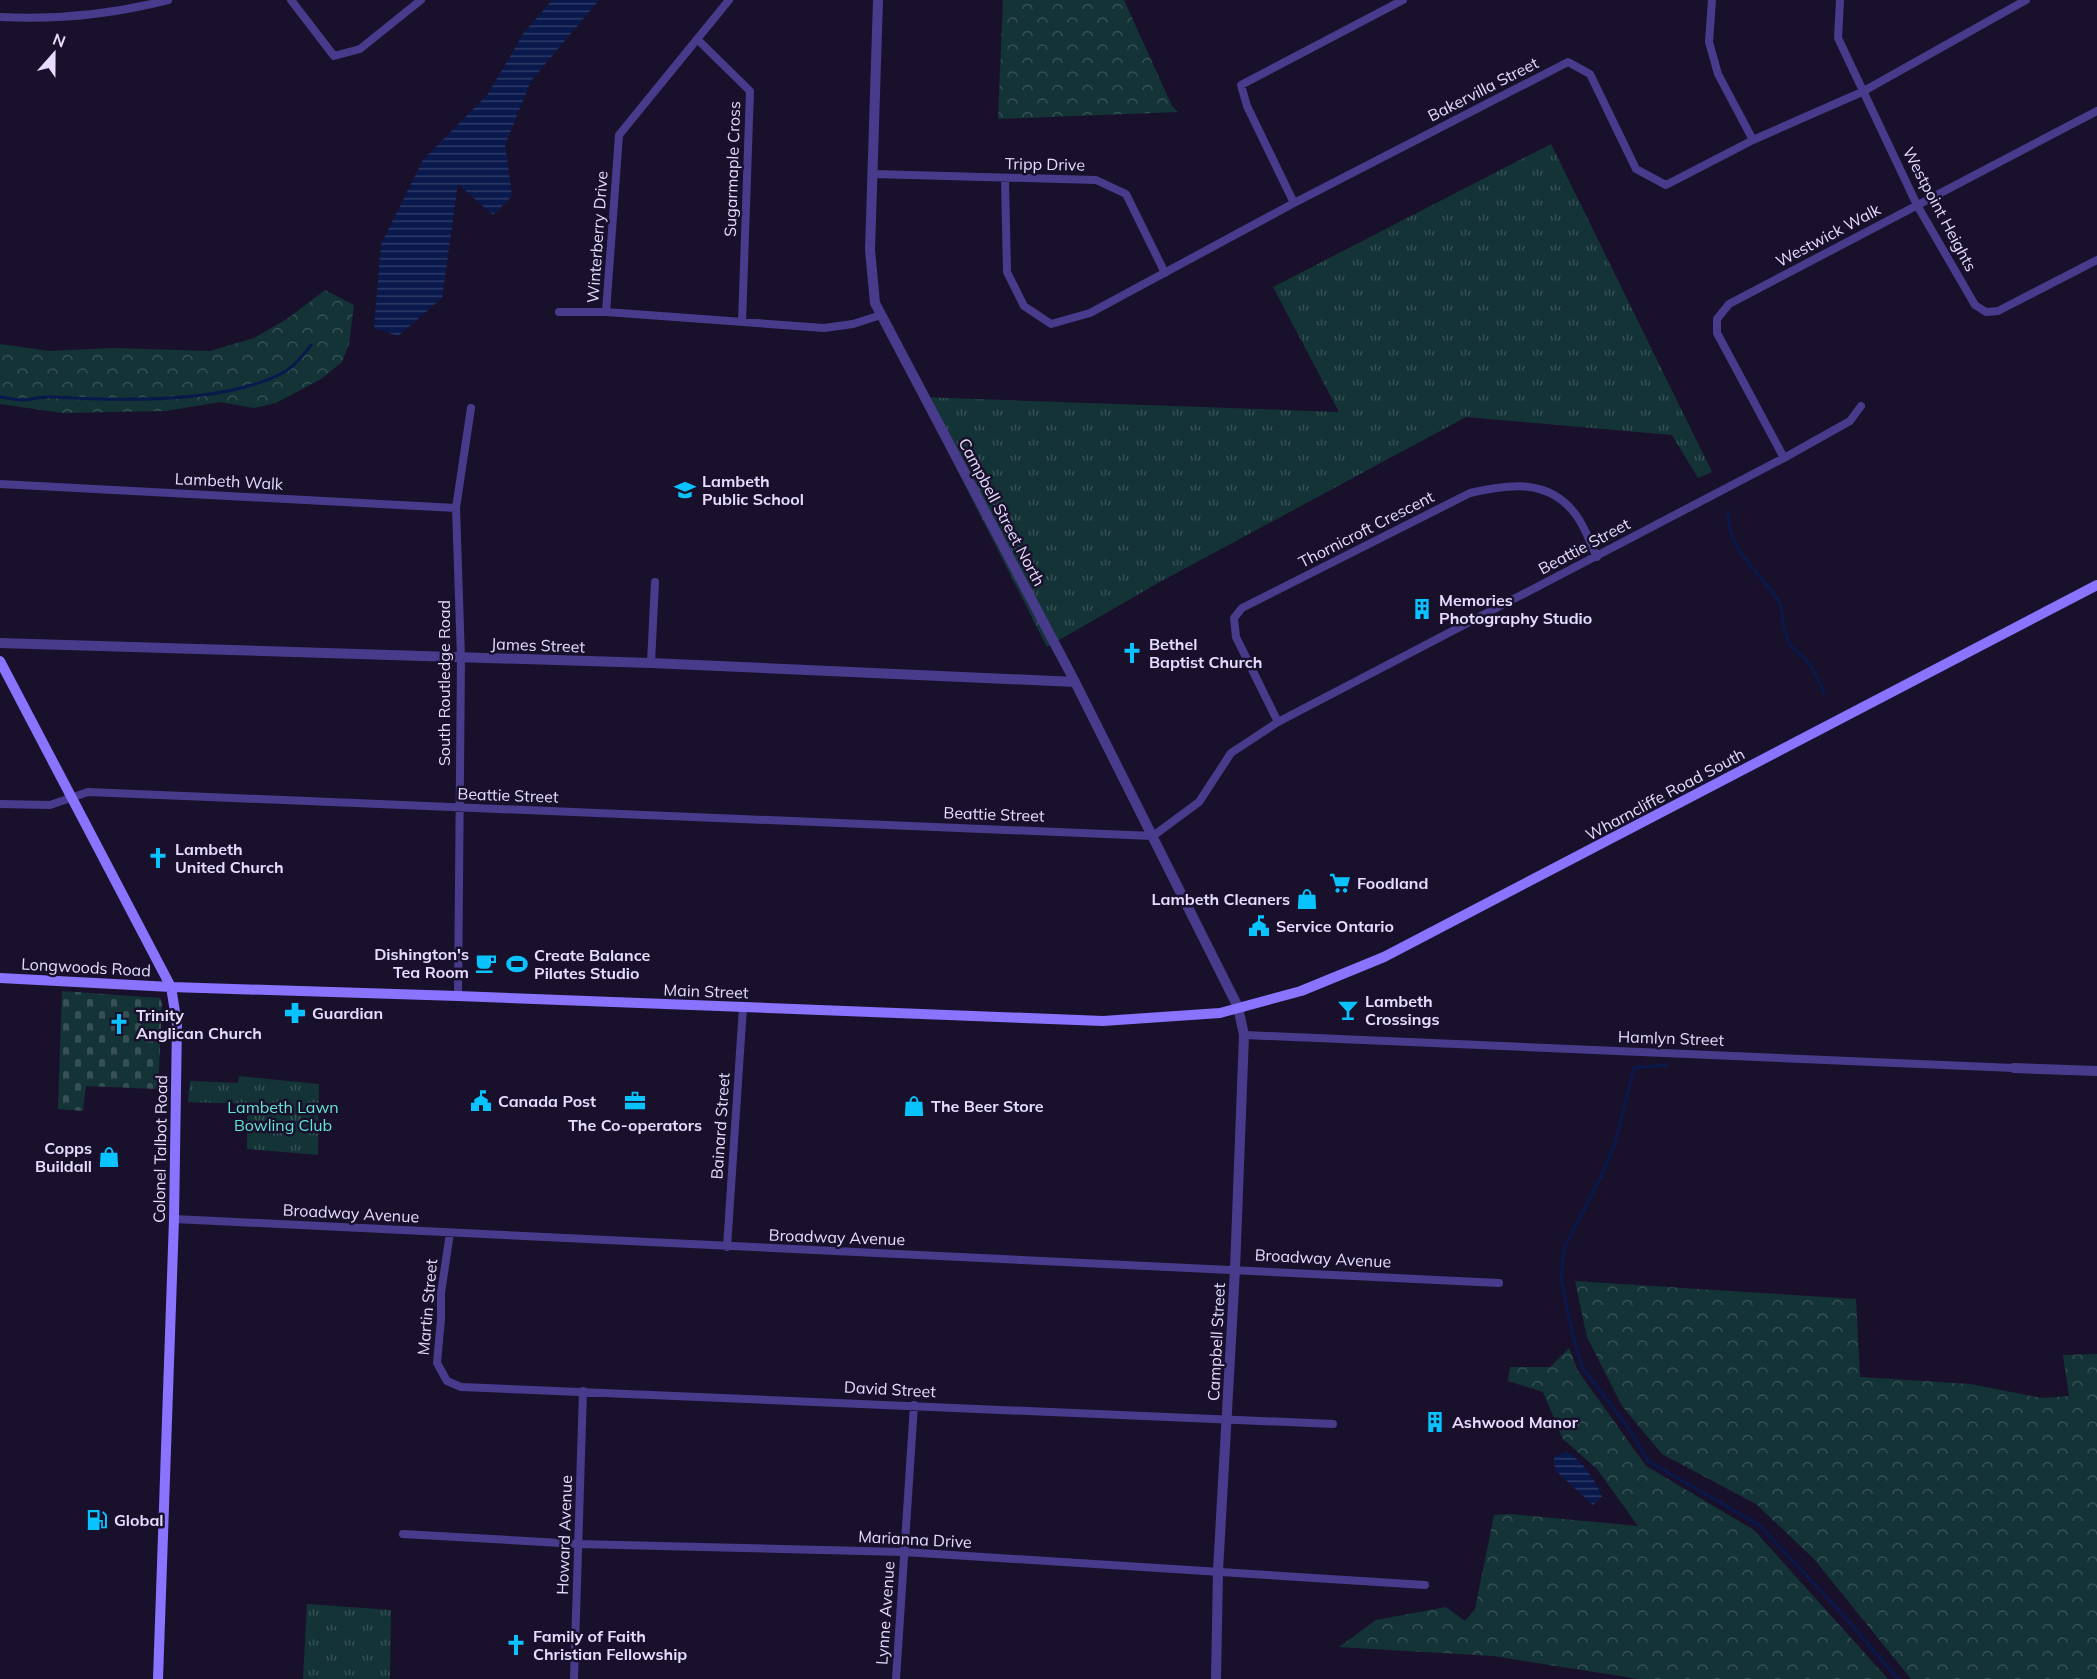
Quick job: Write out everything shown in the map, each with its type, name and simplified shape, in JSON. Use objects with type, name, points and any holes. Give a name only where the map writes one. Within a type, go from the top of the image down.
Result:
[{"type":"main road","name":"Wharncliffe Road South","points":[[1238,1007],[1301,991],[1384,957],[2097,585]]},
{"type":"main road","name":"Colonel Talbot Road","points":[[0,662],[171,987],[177,1024],[174,1220],[158,1679]]},
{"type":"main road","name":"Longwoods Road","points":[[0,978],[171,987]]},
{"type":"main road","name":"Main Street","points":[[171,987],[1103,1021],[1220,1013],[1238,1007]]},
{"type":"street","points":[[0,17],[30,19],[103,13],[168,0]]},
{"type":"street","points":[[291,0],[334,56],[360,49],[421,0]]},
{"type":"street","name":"Winterberry Drive","points":[[729,0],[619,135],[606,312],[824,328],[853,324],[881,315]]},
{"type":"street","name":"Campbell Street North","points":[[878,0],[870,250],[875,303],[1075,682],[1238,1007]]},
{"type":"street","points":[[1294,203],[1247,106],[1241,85],[1403,0]]},
{"type":"street","points":[[1712,0],[1709,42],[1718,74],[1753,140]]},
{"type":"street","name":"Westpoint Heights","points":[[1840,0],[1838,38],[1917,205],[1975,305],[1986,312],[1998,311],[2097,260]]},
{"type":"street","name":"Bakervilla Street","points":[[1005,179],[1007,272],[1024,306],[1051,324],[1090,314],[1294,203],[1568,62],[1590,74],[1636,169],[1666,184],[1753,140],[1863,92],[2026,0]]},
{"type":"street","name":"Sugarmaple Cross","points":[[697,39],[750,92],[742,322]]},
{"type":"street","name":"Westwick Walk","points":[[1784,458],[1718,333],[1717,319],[1729,304],[2097,111]]},
{"type":"street","name":"Tripp Drive","points":[[873,174],[1096,180],[1126,194],[1165,273]]},
{"type":"street","points":[[559,312],[606,312]]},
{"type":"street","name":"Beattie Street","points":[[0,804],[50,805],[88,792],[1153,836],[1199,802],[1231,753],[1278,722],[1784,458],[1850,421],[1861,406]]},
{"type":"street","name":"South Routledge Road","points":[[458,996],[461,658],[456,508],[471,408]]},
{"type":"street","name":"Lambeth Walk","points":[[0,484],[456,508]]},
{"type":"street","name":"Thornicroft Crescent","points":[[1278,722],[1236,638],[1234,618],[1242,608],[1470,493],[1505,485],[1541,488],[1562,499],[1577,516],[1597,557]]},
{"type":"street","points":[[651,663],[655,582]]},
{"type":"street","name":"James Street","points":[[0,643],[651,663],[1075,682]]},
{"type":"street","name":"Bainard Street","points":[[727,1247],[743,1007]]},
{"type":"street","name":"Campbell Street","points":[[1216,1679],[1218,1571],[1235,1269],[1244,1035],[1238,1007]]},
{"type":"street","name":"Hamlyn Street","points":[[1244,1035],[2097,1071]]},
{"type":"street","name":"Broadway Avenue","points":[[174,1220],[1499,1283]]},
{"type":"street","name":"Martin Street","points":[[447,1381],[437,1363],[441,1293],[450,1233]]},
{"type":"street","name":"David Street","points":[[447,1381],[461,1387],[1333,1424]]},
{"type":"street","name":"Howard Avenue","points":[[574,1679],[583,1391]]},
{"type":"street","name":"Lynne Avenue","points":[[896,1679],[914,1406]]},
{"type":"street","name":"Marianna Drive","points":[[404,1534],[578,1544],[904,1552],[1425,1585]]},
{"type":"green space","points":[[1003,0],[1124,0],[1172,106],[1178,112],[998,119]]},
{"type":"green space","points":[[1551,144],[1712,472],[1698,478],[1672,435],[1466,417],[1158,583],[1047,647],[920,397],[1339,412],[1273,287]]},
{"type":"green space","points":[[325,290],[354,305],[349,344],[342,362],[321,379],[276,403],[254,408],[220,402],[166,411],[63,413],[0,404],[0,344],[49,351],[114,348],[210,351],[254,338],[287,319]]},
{"type":"green space","points":[[62,991],[160,998],[162,1004],[158,1089],[86,1086],[83,1111],[58,1109]]},
{"type":"green space","name":"Lambeth Lawn Bowling Club","points":[[239,1076],[319,1084],[318,1155],[247,1149],[247,1104],[188,1102],[190,1081],[238,1083]]},
{"type":"green space","points":[[1575,1281],[1856,1299],[1860,1377],[1970,1384],[2042,1398],[2069,1396],[2063,1355],[2097,1354],[2097,1679],[1911,1679],[1814,1559],[1756,1504],[1662,1454],[1622,1406],[1587,1337]]},
{"type":"green space","points":[[1569,1348],[1578,1371],[1646,1466],[1754,1530],[1888,1679],[1639,1679],[1493,1656],[1339,1647],[1376,1620],[1446,1607],[1465,1621],[1475,1609],[1494,1515],[1511,1514],[1638,1526],[1597,1469],[1563,1439],[1543,1392],[1508,1381],[1510,1367],[1550,1367]]},
{"type":"green space","points":[[307,1604],[391,1610],[390,1679],[303,1679]]},
{"type":"shaded area","points":[[552,0],[599,0],[531,81],[505,145],[512,196],[493,215],[458,184],[442,298],[398,336],[374,328],[381,244],[423,160],[488,94],[523,34]]},
{"type":"shaded area","points":[[1566,1452],[1577,1459],[1600,1491],[1602,1497],[1593,1505],[1555,1470],[1554,1457]]},
{"type":"waterway","points":[[0,397],[23,400],[43,397],[141,399],[205,395],[235,390],[262,382],[286,371],[311,345]]},
{"type":"waterway","points":[[1728,512],[1733,539],[1746,561],[1779,602],[1788,641],[1811,666],[1824,694]]},
{"type":"waterway","points":[[1666,1065],[1634,1068],[1615,1143],[1601,1177],[1564,1248],[1561,1278],[1582,1367],[1630,1430],[1648,1461],[1759,1525],[1836,1607],[1898,1679]]},
{"type":"place","name":"Lambeth Public School","points":[[685,490]]},
{"type":"place","name":"Memories Photography Studio","points":[[1422,609]]},
{"type":"place","name":"Bethel Baptist Church","points":[[1132,653]]},
{"type":"place","name":"Lambeth United Church","points":[[158,858]]},
{"type":"place","name":"Foodland","points":[[1340,883]]},
{"type":"place","name":"Lambeth Cleaners","points":[[1307,899]]},
{"type":"place","name":"Service Ontario","points":[[1259,926]]},
{"type":"place","name":"Dishington's Tea Room","points":[[486,963]]},
{"type":"place","name":"Create Balance Pilates Studio","points":[[517,964]]},
{"type":"place","name":"Lambeth Crossings","points":[[1348,1010]]},
{"type":"place","name":"Guardian","points":[[295,1013]]},
{"type":"place","name":"Trinity Anglican Church","points":[[119,1024]]},
{"type":"place","name":"Canada Post","points":[[481,1101]]},
{"type":"place","name":"The Co-operators","points":[[635,1101]]},
{"type":"place","name":"The Beer Store","points":[[914,1106]]},
{"type":"place","name":"Copps Buildall","points":[[109,1157]]},
{"type":"place","name":"Ashwood Manor","points":[[1435,1422]]},
{"type":"place","name":"Global","points":[[97,1520]]},
{"type":"place","name":"Family of Faith Christian Fellowship","points":[[516,1645]]}]
